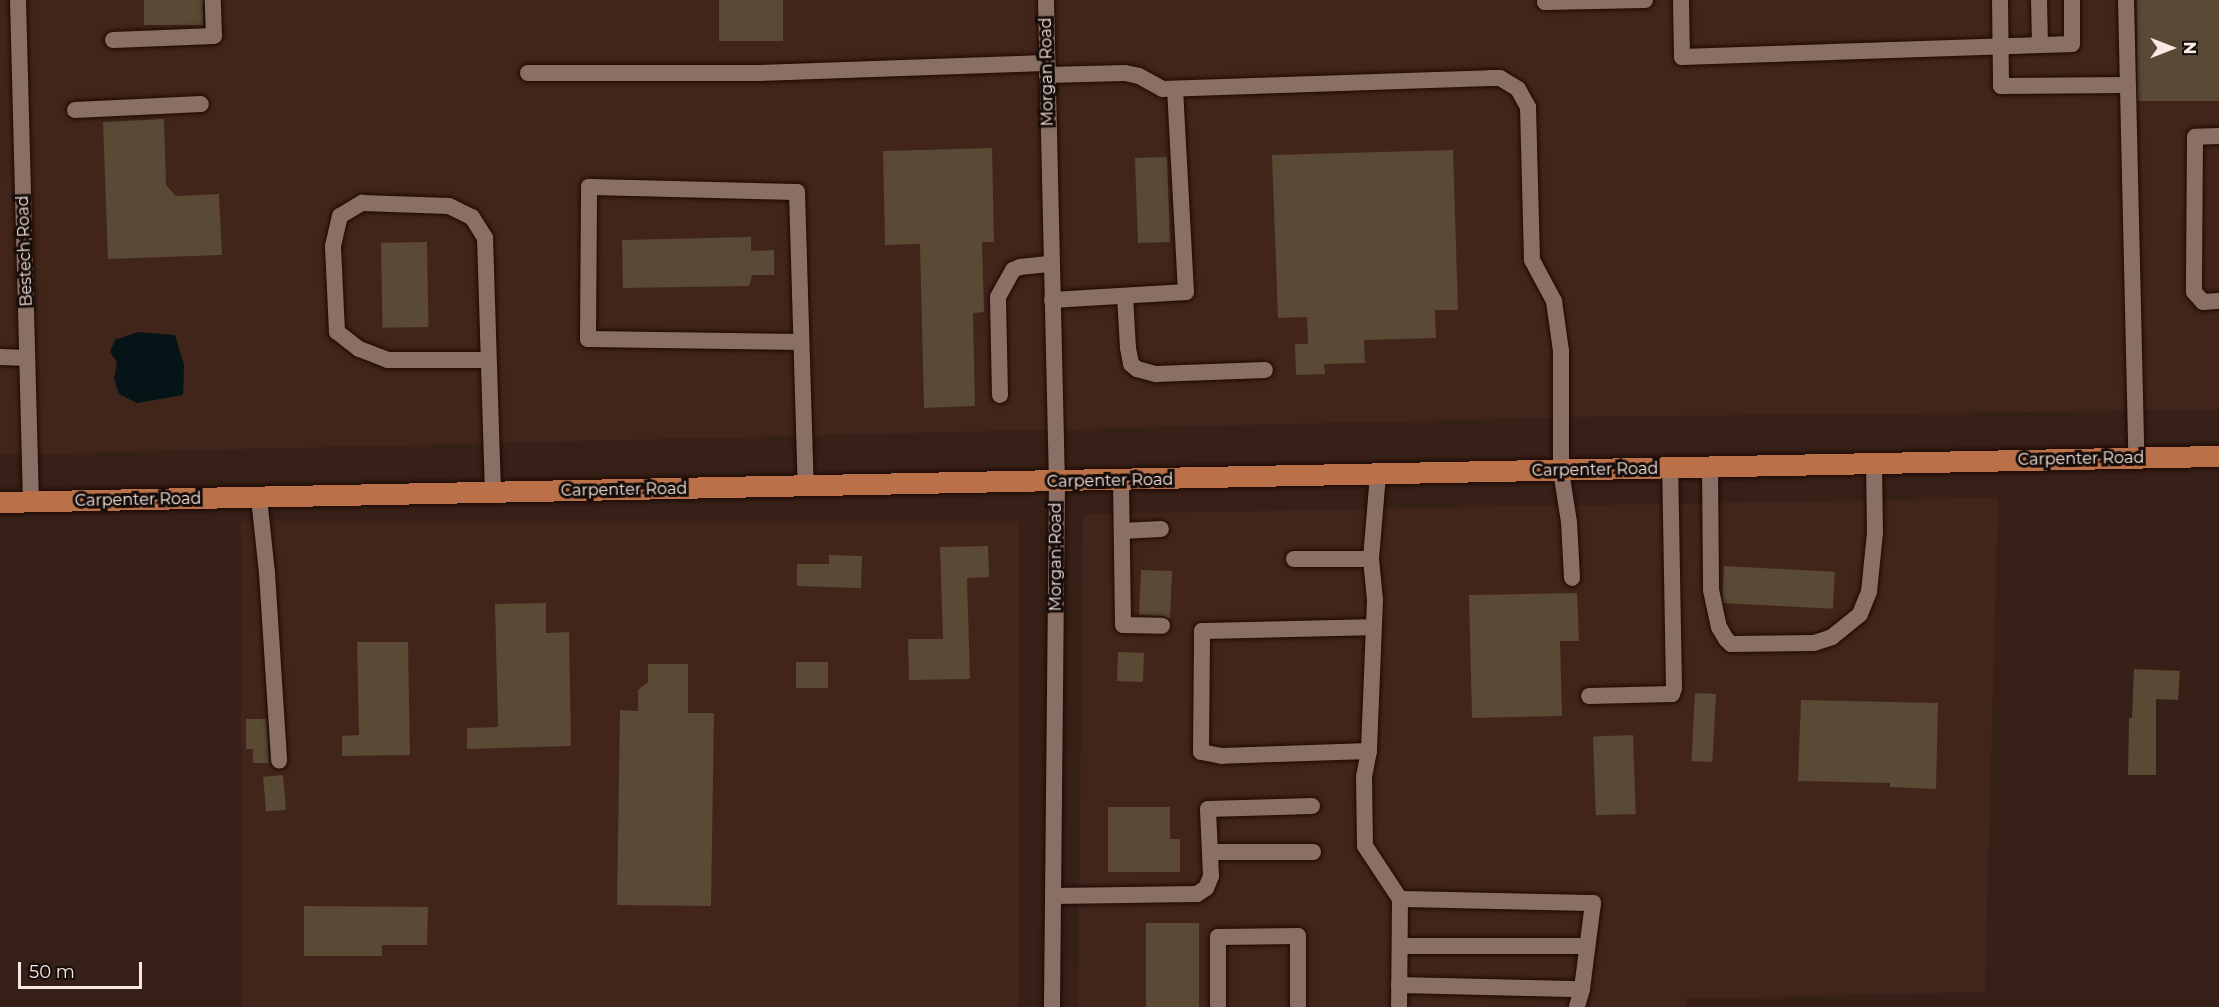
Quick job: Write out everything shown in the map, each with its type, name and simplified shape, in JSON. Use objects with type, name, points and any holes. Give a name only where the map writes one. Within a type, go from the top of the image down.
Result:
[{"type":"main road","name":"Carpenter Road","points":[[0,502],[1121,481],[2219,456]]},
{"type":"street","name":"Bestech Road","points":[[18,0],[31,502]]},
{"type":"street","points":[[113,40],[214,36],[213,0]]},
{"type":"street","name":"Morgan Road","points":[[1046,0],[1057,482],[1052,1007]]},
{"type":"street","points":[[1545,0],[1645,0]]},
{"type":"street","points":[[1680,0],[1682,57],[2072,44],[2072,0]]},
{"type":"street","points":[[2000,0],[2001,86],[2127,85]]},
{"type":"street","points":[[2039,0],[2040,45]]},
{"type":"street","points":[[2126,0],[2136,458]]},
{"type":"street","points":[[528,73],[1047,69],[1125,73],[1139,76],[1162,89],[1500,78],[1518,89],[1528,107],[1531,254],[1554,301],[1561,351],[1561,471],[1569,522],[1572,578]]},
{"type":"street","points":[[1052,300],[1186,292],[1175,88]]},
{"type":"street","points":[[75,110],[201,104]]},
{"type":"street","points":[[2219,136],[2195,137],[2194,280],[2194,292],[2202,302],[2219,302]]},
{"type":"street","points":[[801,342],[588,339],[589,187],[797,192],[806,487]]},
{"type":"street","points":[[486,360],[388,360],[359,349],[337,332],[333,246],[340,216],[363,203],[449,206],[472,217],[485,238],[486,360],[493,493]]},
{"type":"street","points":[[1000,395],[998,297],[1013,270],[1020,267],[1051,264]]},
{"type":"street","points":[[1125,296],[1128,348],[1131,364],[1137,369],[1156,374],[1265,370]]},
{"type":"street","points":[[0,357],[27,358]]},
{"type":"street","points":[[1710,467],[1711,590],[1725,639],[1731,644],[1814,643],[1832,637],[1860,614],[1869,592],[1875,534],[1874,463]]},
{"type":"street","points":[[1589,696],[1672,694],[1674,688],[1675,602],[1670,468]]},
{"type":"street","points":[[1378,475],[1371,559],[1375,600],[1372,627],[1369,751],[1364,776],[1365,846],[1400,899],[1399,1007]]},
{"type":"street","points":[[1121,481],[1123,626],[1162,626]]},
{"type":"street","points":[[259,498],[267,573],[279,761]]},
{"type":"street","points":[[1122,531],[1161,529]]},
{"type":"street","points":[[1294,559],[1371,559]]},
{"type":"street","points":[[1369,751],[1222,756],[1201,752],[1202,631],[1372,627]]},
{"type":"street","points":[[1053,896],[1197,894],[1206,888],[1211,876],[1208,809],[1312,806]]},
{"type":"street","points":[[1210,852],[1313,852]]},
{"type":"street","points":[[1400,899],[1593,903],[1582,989],[1577,1007]]},
{"type":"street","points":[[1218,1007],[1218,937],[1298,936],[1298,1007]]},
{"type":"street","points":[[1401,946],[1586,946]]},
{"type":"street","points":[[1399,985],[1582,989]]},
{"type":"shaded area","points":[[0,0],[2219,0],[2219,410],[1585,417],[0,455]]},
{"type":"shaded area","points":[[138,332],[175,335],[184,365],[183,395],[137,403],[119,394],[114,379],[117,362],[110,352],[115,340]]},
{"type":"shaded area","points":[[1998,498],[1985,992],[1686,999],[1685,1007],[1078,1007],[1083,514]]},
{"type":"shaded area","points":[[241,521],[1019,521],[1019,1007],[241,1007]]},
{"type":"building","points":[[144,0],[203,0],[203,25],[144,25]]},
{"type":"building","points":[[719,0],[783,0],[783,41],[719,41]]},
{"type":"building","points":[[2137,0],[2219,0],[2219,101],[2137,101]]},
{"type":"building","points":[[164,119],[166,185],[176,196],[219,194],[222,255],[108,259],[103,122]]},
{"type":"building","points":[[992,148],[994,242],[982,242],[984,312],[973,313],[975,406],[924,408],[920,244],[885,245],[883,151]]},
{"type":"building","points":[[1453,150],[1458,310],[1435,310],[1436,338],[1364,340],[1365,363],[1324,364],[1325,374],[1296,375],[1295,344],[1308,344],[1307,317],[1278,318],[1272,155]]},
{"type":"building","points":[[1167,157],[1170,242],[1138,243],[1135,158]]},
{"type":"building","points":[[751,237],[751,251],[774,250],[774,275],[752,275],[749,286],[623,288],[622,240]]},
{"type":"building","points":[[427,242],[428,327],[382,328],[381,243]]},
{"type":"building","points":[[988,546],[989,577],[967,578],[970,679],[909,680],[908,639],[943,639],[940,547]]},
{"type":"building","points":[[829,555],[862,556],[861,588],[797,586],[797,564],[829,564]]},
{"type":"building","points":[[1724,566],[1835,572],[1833,609],[1722,603]]},
{"type":"building","points":[[1141,570],[1172,571],[1170,619],[1162,616],[1139,615]]},
{"type":"building","points":[[1577,593],[1579,641],[1560,641],[1562,716],[1472,718],[1469,595]]},
{"type":"building","points":[[546,603],[546,633],[569,632],[571,746],[467,749],[467,728],[498,727],[495,604]]},
{"type":"building","points":[[357,642],[408,642],[410,755],[342,756],[342,736],[359,735]]},
{"type":"building","points":[[1118,652],[1144,653],[1143,682],[1117,681]]},
{"type":"building","points":[[796,662],[828,662],[828,688],[796,688]]},
{"type":"building","points":[[648,664],[688,664],[688,713],[714,713],[711,906],[617,905],[620,710],[638,711],[638,690],[648,682]]},
{"type":"building","points":[[2134,669],[2180,671],[2178,700],[2156,699],[2156,775],[2128,775],[2129,718],[2132,718]]},
{"type":"building","points":[[1695,693],[1716,694],[1712,762],[1691,761]]},
{"type":"building","points":[[1801,700],[1938,703],[1936,789],[1890,787],[1890,783],[1798,781]]},
{"type":"building","points":[[246,719],[266,719],[269,763],[253,763],[253,749],[246,749]]},
{"type":"building","points":[[1633,735],[1636,814],[1596,815],[1593,736]]},
{"type":"building","points":[[283,775],[286,810],[266,812],[263,777]]},
{"type":"building","points":[[1108,807],[1170,807],[1170,839],[1180,839],[1180,872],[1108,872]]},
{"type":"building","points":[[304,906],[428,907],[427,945],[382,945],[382,956],[304,956]]},
{"type":"building","points":[[1146,923],[1199,923],[1199,1007],[1146,1007]]}]
